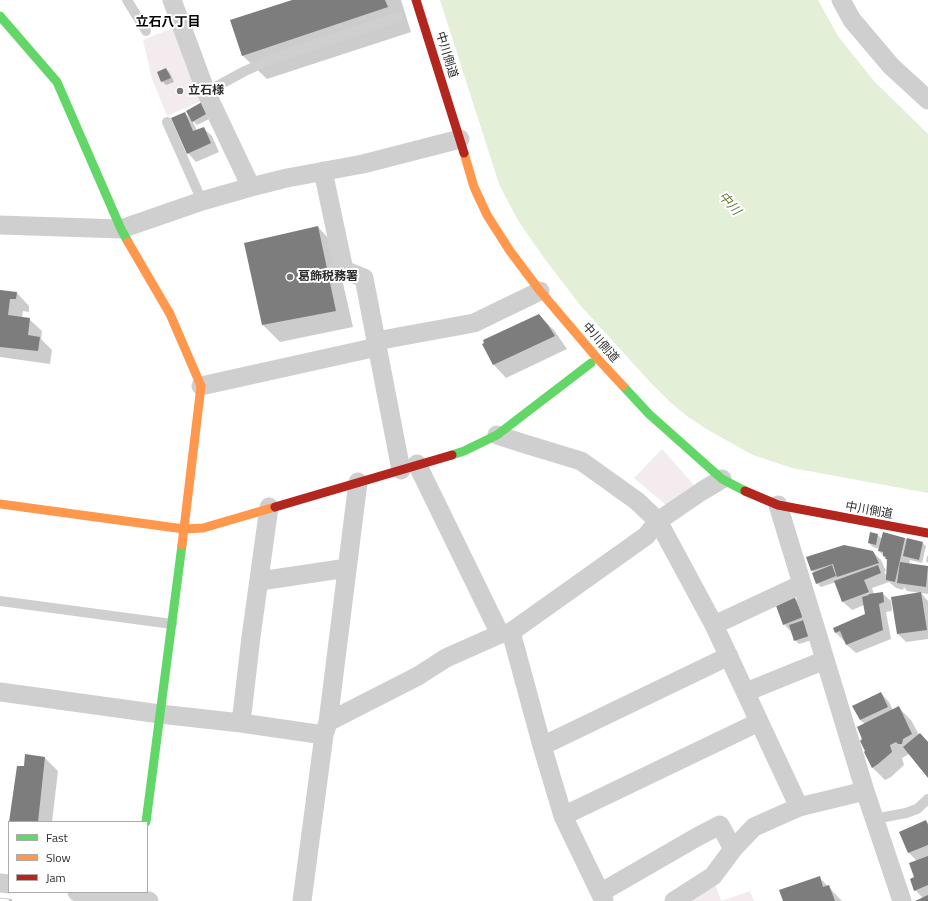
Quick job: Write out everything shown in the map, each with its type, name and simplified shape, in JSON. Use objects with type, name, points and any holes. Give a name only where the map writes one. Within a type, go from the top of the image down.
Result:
[{"type":"street","points":[[172,0],[206,92],[251,187]]},
{"type":"street","name":"中川側道","points":[[416,0],[474,187],[487,215],[510,251],[594,361],[649,414],[722,479],[750,494],[778,505],[928,533]]},
{"type":"street","points":[[841,0],[852,20],[891,66],[928,100]]},
{"type":"street","points":[[0,16],[57,82],[121,229],[170,314],[201,386],[146,821]]},
{"type":"street","points":[[0,225],[121,229],[202,201],[251,187],[363,164],[460,140]]},
{"type":"street","points":[[324,171],[344,270],[364,278],[376,344],[409,467],[506,633],[563,816],[602,897],[697,837],[720,826],[732,849]]},
{"type":"street","points":[[201,386],[376,344],[474,323],[540,290]]},
{"type":"street","points":[[0,504],[184,529],[194,529],[220,523],[269,507],[464,451],[497,435],[594,361]]},
{"type":"street","points":[[497,435],[581,460],[637,501],[658,521],[714,625],[799,807]]},
{"type":"street","points":[[0,692],[160,714],[241,723],[326,728],[418,676],[446,658],[506,633],[646,536],[658,521],[722,479]]},
{"type":"street","points":[[302,901],[358,482]]},
{"type":"street","points":[[778,505],[865,791],[902,901]]},
{"type":"street","points":[[241,723],[269,507]]},
{"type":"street","points":[[260,581],[347,568]]},
{"type":"street","points":[[714,625],[802,584]]},
{"type":"street","points":[[542,746],[729,656]]},
{"type":"street","points":[[746,692],[825,660]]},
{"type":"street","points":[[563,816],[759,722]]},
{"type":"street","points":[[674,901],[713,876],[732,849],[754,827],[799,807],[865,791]]},
{"type":"street","points":[[88,893],[140,898]]},
{"type":"lane","points":[[126,0],[146,31]]},
{"type":"lane","points":[[206,92],[277,57],[398,17]]},
{"type":"lane","points":[[167,122],[202,201]]},
{"type":"lane","points":[[0,601],[172,624]]},
{"type":"lane","points":[[874,818],[906,813],[916,809],[928,799]]},
{"type":"shaded area","points":[[175,27],[203,100],[167,116],[152,79],[143,40]]},
{"type":"shaded area","points":[[662,449],[694,485],[666,505],[634,478]]},
{"type":"shaded area","points":[[715,883],[721,901],[686,901]]},
{"type":"shaded area","points":[[750,891],[754,901],[721,901]]},
{"type":"water","name":"中川","points":[[440,0],[818,0],[838,36],[874,81],[928,134],[928,493],[792,468],[753,455],[688,417],[650,382],[580,305],[519,222],[499,184]]},
{"type":"building","points":[[292,0],[385,0],[388,7],[242,56],[230,20]]},
{"type":"building","points":[[166,68],[171,78],[161,82],[157,72]]},
{"type":"building","points":[[202,102],[208,113],[192,122],[186,111]]},
{"type":"building","points":[[185,112],[193,131],[204,127],[211,143],[187,154],[171,118]]},
{"type":"building","name":"葛飾税務署","points":[[318,226],[336,311],[262,325],[244,243]]},
{"type":"building","points":[[0,290],[17,292],[16,299],[10,299],[8,315],[30,318],[28,335],[40,337],[38,351],[0,347]]},
{"type":"building","points":[[539,314],[555,336],[493,365],[482,344],[484,343],[483,340]]},
{"type":"building","points":[[870,532],[878,534],[876,545],[868,543]]},
{"type":"building","points":[[883,532],[905,538],[895,582],[886,580],[887,559],[883,556],[883,552],[878,551]]},
{"type":"building","points":[[907,538],[923,542],[919,560],[903,556]]},
{"type":"building","points":[[844,545],[873,551],[879,563],[837,577],[833,564],[811,571],[806,557]]},
{"type":"building","points":[[900,562],[928,566],[926,587],[897,583]]},
{"type":"building","points":[[832,565],[836,576],[816,584],[812,573]]},
{"type":"building","points":[[878,565],[881,573],[864,580],[869,592],[842,602],[834,581]]},
{"type":"building","points":[[883,592],[884,602],[879,604],[883,630],[846,645],[840,631],[835,633],[833,628],[865,614],[862,597],[869,594]]},
{"type":"building","points":[[921,592],[927,630],[897,634],[891,597]]},
{"type":"building","points":[[794,596],[803,617],[783,625],[775,603]]},
{"type":"building","points":[[804,620],[809,636],[794,641],[789,625]]},
{"type":"building","points":[[881,692],[888,707],[860,720],[852,706]]},
{"type":"building","points":[[899,706],[912,734],[903,739],[902,744],[898,744],[896,742],[890,745],[892,752],[872,768],[864,752],[865,751],[860,741],[862,739],[857,727]]},
{"type":"building","points":[[920,733],[928,742],[928,778],[903,747]]},
{"type":"building","points":[[25,754],[45,757],[38,821],[9,821],[17,766],[24,766]]},
{"type":"building","points":[[926,820],[928,825],[928,845],[908,853],[899,832]]},
{"type":"building","points":[[928,856],[928,885],[914,891],[910,879],[914,877],[909,863]]},
{"type":"building","points":[[820,876],[823,887],[829,885],[835,901],[783,901],[779,890]]},
{"type":"building","points":[[928,895],[928,901],[915,901]]},
{"type":"railway","points":[[0,900],[10,901]]},
{"type":"traffic: fast","points":[[0,16],[57,82],[128,242]]},
{"type":"traffic: fast","points":[[452,455],[464,451],[497,435],[591,363]]},
{"type":"traffic: fast","points":[[623,386],[649,414],[722,479],[745,491]]},
{"type":"traffic: fast","points":[[146,821],[182,545]]},
{"type":"traffic: slow","points":[[464,153],[474,187],[487,215],[510,251],[540,291],[623,386]]},
{"type":"traffic: slow","points":[[128,242],[170,314],[201,386],[182,545]]},
{"type":"traffic: slow","points":[[0,504],[184,529],[203,528],[275,507]]},
{"type":"traffic: jam","points":[[416,0],[464,153]]},
{"type":"traffic: jam","points":[[275,507],[452,455]]},
{"type":"traffic: jam","points":[[745,491],[778,505],[928,533]]},
{"type":"place","name":"立石様","points":[[180,91]]},
{"type":"place","name":"葛飾税務署","points":[[290,277]]},
{"type":"district","name":"立石八丁目","points":[[168,23]]}]
